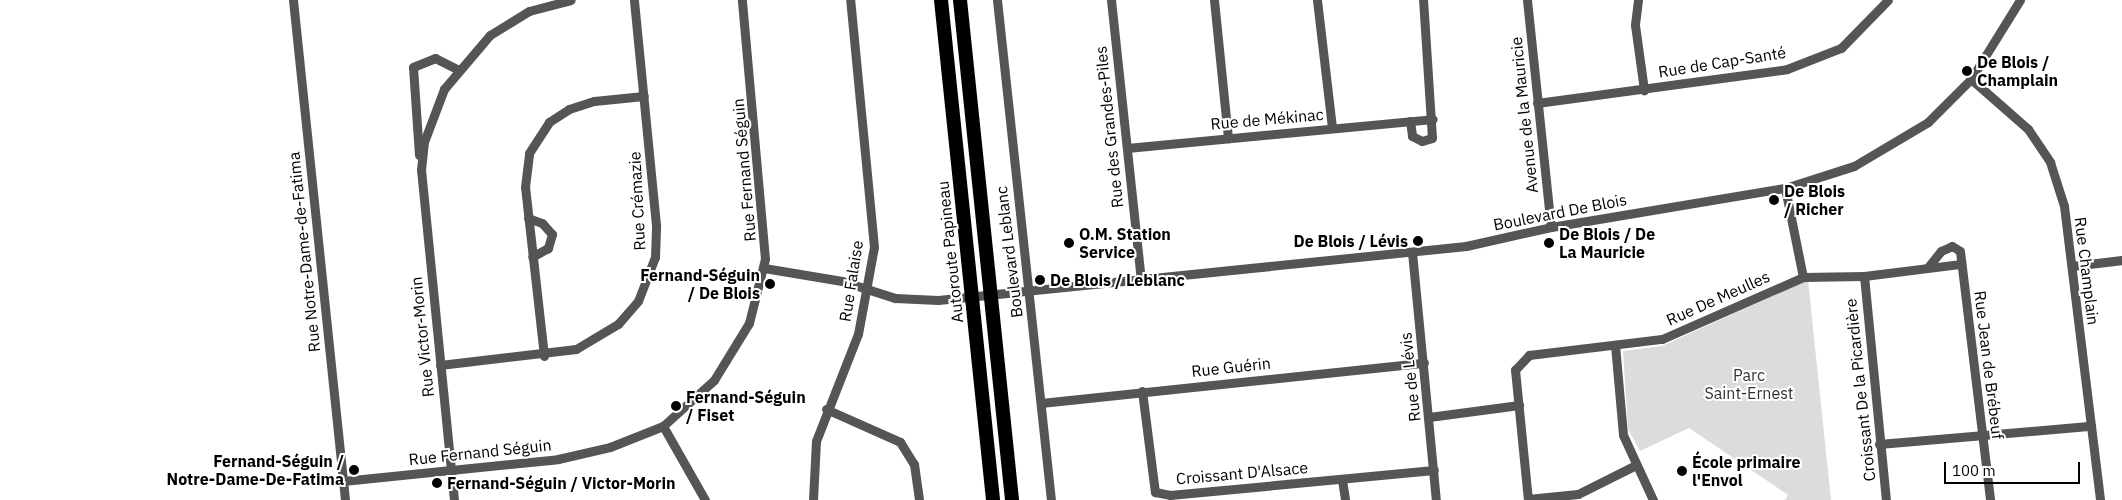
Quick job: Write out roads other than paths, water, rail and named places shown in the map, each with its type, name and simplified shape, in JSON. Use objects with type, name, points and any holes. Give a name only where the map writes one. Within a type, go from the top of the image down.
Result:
[{"type":"highway","name":"Autoroute Papineau","points":[[941,0],[993,500]]},
{"type":"highway","points":[[960,0],[1012,500]]},
{"type":"street","name":"Rue Notre-Dame-de-Fatima","points":[[293,0],[345,500]]},
{"type":"street","points":[[457,69],[490,35],[529,11],[571,0]]},
{"type":"street","name":"Rue Crémazie","points":[[440,365],[544,356],[598,339],[633,307],[647,281],[655,257],[656,226],[634,0]]},
{"type":"street","name":"Rue Fernand Séguin","points":[[342,480],[558,460],[610,448],[663,426],[714,380],[736,350],[764,268],[766,225],[742,0]]},
{"type":"street","name":"Rue Falaise","points":[[814,500],[813,461],[826,409],[854,345],[868,289],[873,228],[850,0]]},
{"type":"street","name":"Boulevard Leblanc","points":[[996,0],[1025,290],[1051,500]]},
{"type":"street","name":"Rue des Grandes-Piles","points":[[1111,0],[1140,281]]},
{"type":"street","points":[[1214,0],[1228,138]]},
{"type":"street","points":[[1318,0],[1332,128]]},
{"type":"street","points":[[1410,121],[1412,136],[1422,141],[1432,138],[1433,119],[1423,0]]},
{"type":"street","name":"Avenue de la Mauricie","points":[[1527,0],[1551,227]]},
{"type":"street","points":[[1638,0],[1635,25],[1644,90]]},
{"type":"street","name":"Rue de Cap-Santé","points":[[1537,103],[1644,90],[1787,69],[1841,48],[1888,0]]},
{"type":"street","name":"Boulevard De Blois","points":[[764,268],[868,289],[911,300],[950,299],[1025,290],[1140,281],[1466,246],[1551,227],[1786,188],[1877,155],[1928,122],[1971,79],[2020,0]]},
{"type":"street","name":"Rue Victor-Morin","points":[[420,170],[431,119],[457,69],[435,58],[413,67],[420,170],[454,500]]},
{"type":"street","name":"Rue Champlain","points":[[1971,79],[2028,129],[2050,162],[2064,206],[2100,500]]},
{"type":"street","points":[[544,356],[525,187],[529,153],[549,122],[594,101],[644,96]]},
{"type":"street","name":"Rue de Mékinac","points":[[1127,148],[1433,119]]},
{"type":"street","points":[[1786,188],[1803,277]]},
{"type":"street","points":[[528,218],[542,223],[552,234],[548,248],[532,257]]},
{"type":"street","points":[[1928,267],[1941,251],[1952,246],[1960,251],[1961,264]]},
{"type":"street","name":"Rue de Lévis","points":[[1412,252],[1436,500]]},
{"type":"street","points":[[2072,266],[2122,260]]},
{"type":"street","name":"Rue De Meulles","points":[[1519,405],[1515,370],[1521,359],[1662,339],[1803,277],[1864,276],[1961,264]]},
{"type":"street","name":"Rue Jean de Brébeuf","points":[[1961,264],[1990,500]]},
{"type":"street","name":"Croissant De la Picardière","points":[[1864,276],[1886,500]]},
{"type":"street","points":[[1614,345],[1623,435],[1653,500]]},
{"type":"street","name":"Rue Guérin","points":[[1040,403],[1424,363]]},
{"type":"street","name":"Croissant D'Alsace","points":[[1142,391],[1155,492],[1170,495],[1434,470]]},
{"type":"street","points":[[1429,417],[1519,405],[1528,500],[1578,494],[1636,465]]},
{"type":"street","points":[[826,409],[900,442],[914,464],[919,500]]},
{"type":"street","points":[[663,426],[705,500]]},
{"type":"street","points":[[1879,444],[2091,426]]},
{"type":"street","points":[[1342,480],[1345,500]]},
{"type":"place","name":"De Blois / Champlain","points":[[1967,71]]},
{"type":"place","name":"De Blois / Richer","points":[[1774,200]]},
{"type":"place","name":"De Blois / Lévis","points":[[1418,241]]},
{"type":"place","name":"O.M. Station Service","points":[[1069,243]]},
{"type":"place","name":"De Blois / De La Mauricie","points":[[1549,243]]},
{"type":"place","name":"De Blois / Leblanc","points":[[1040,280]]},
{"type":"place","name":"Fernand-Séguin / De Blois","points":[[770,284]]},
{"type":"place","name":"Fernand-Séguin / Fiset","points":[[676,406]]},
{"type":"place","name":"Fernand-Séguin / Notre-Dame-De-Fatima","points":[[354,470]]},
{"type":"place","name":"École primaire l'Envol","points":[[1682,471]]},
{"type":"place","name":"Fernand-Séguin / Victor-Morin","points":[[437,483]]},
{"type":"park label","name":"Parc Saint-Ernest","points":[[1749,384]]}]
